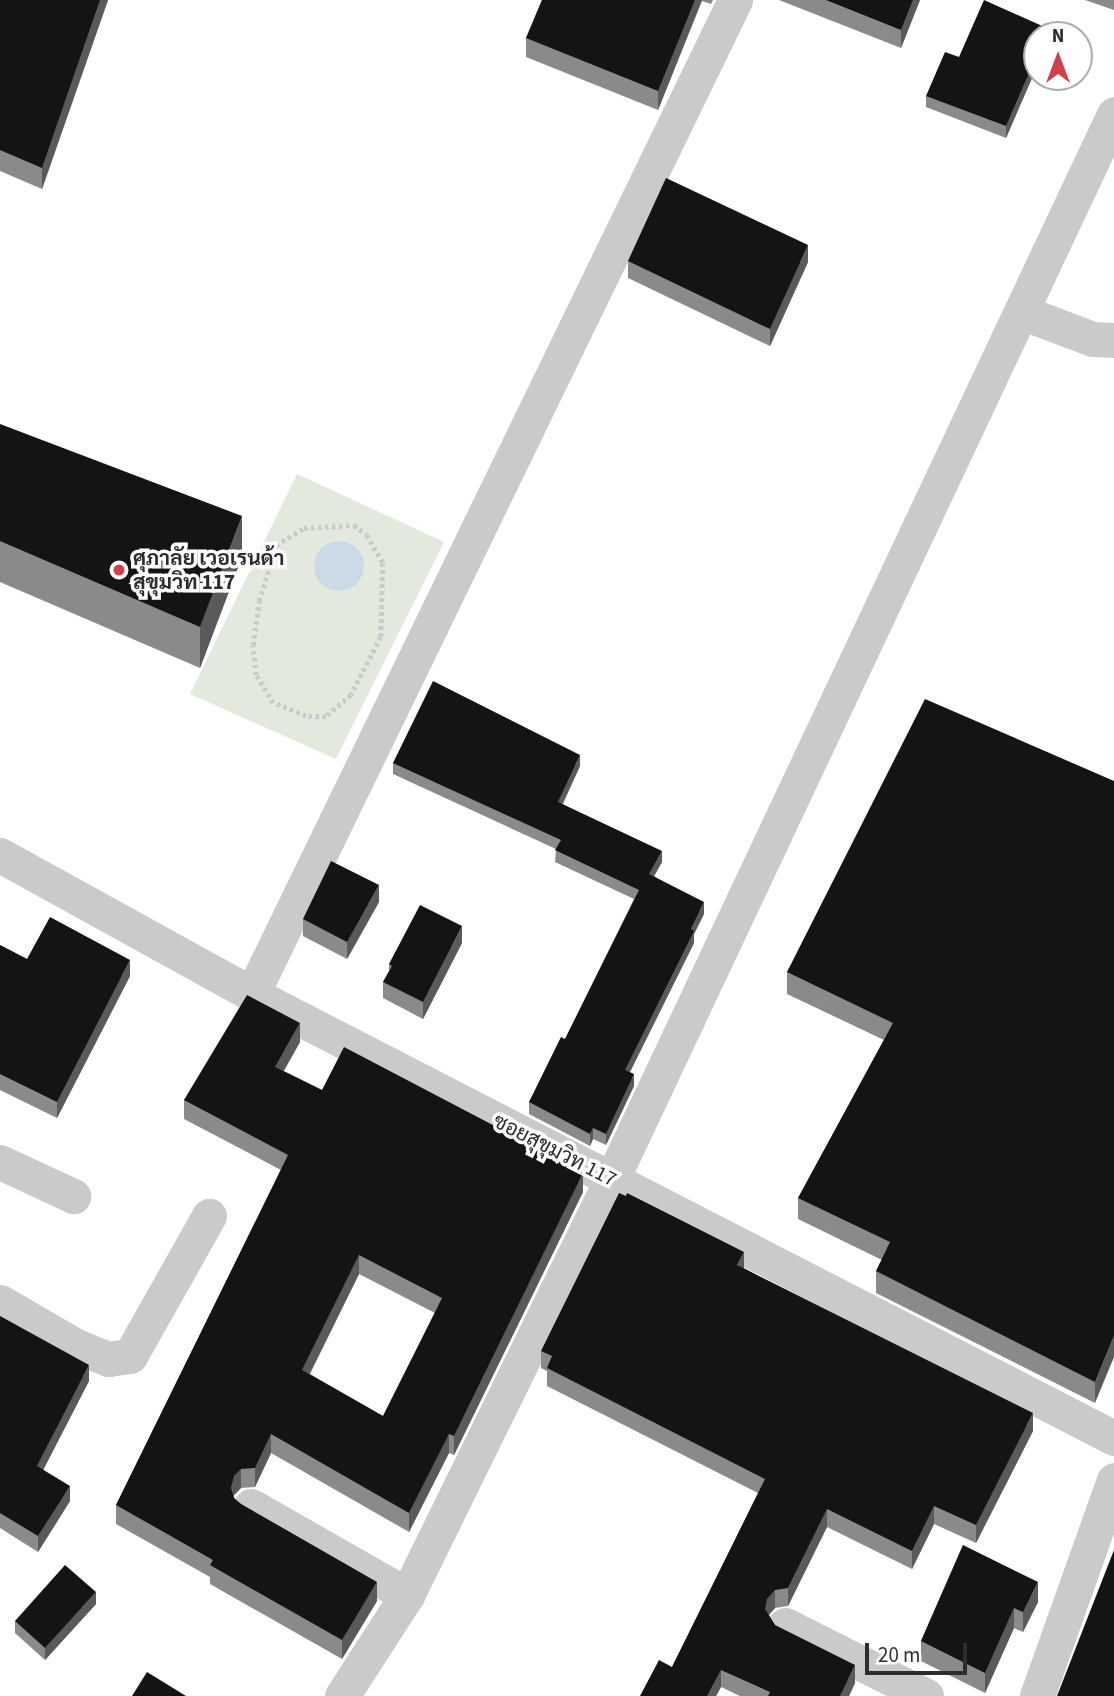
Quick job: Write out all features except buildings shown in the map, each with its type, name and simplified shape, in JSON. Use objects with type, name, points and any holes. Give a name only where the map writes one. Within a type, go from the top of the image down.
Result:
[{"type":"street","points":[[252,994],[735,0]]},
{"type":"street","points":[[342,1696],[407,1595],[612,1179],[1114,114]]},
{"type":"street","points":[[1021,312],[1093,339],[1114,340]]},
{"type":"street","name":"ซอยสุขุมวิท 117","points":[[0,855],[252,994],[1114,1438]]},
{"type":"street","points":[[0,1162],[73,1196]]},
{"type":"street","points":[[0,1301],[76,1346],[108,1359],[130,1356],[209,1216]]},
{"type":"street","points":[[1037,1696],[1114,1479]]},
{"type":"street","points":[[251,1506],[407,1595]]},
{"type":"street","points":[[785,1625],[926,1696]]},
{"type":"path","points":[[331,524],[354,525],[367,535],[383,563],[381,637],[351,695],[326,717],[306,716],[273,703],[256,675],[253,645],[272,551],[304,528],[331,524]]},
{"type":"shaded area","points":[[297,474],[444,542],[336,759],[190,694]]},
{"type":"water","points":[[339,541],[356,549],[364,566],[356,583],[339,591],[322,583],[314,566],[322,549]]},
{"type":"place","name":"ศุภาลัย เวอเรนด้า สุขุมวิท 117","points":[[119,570]]}]
